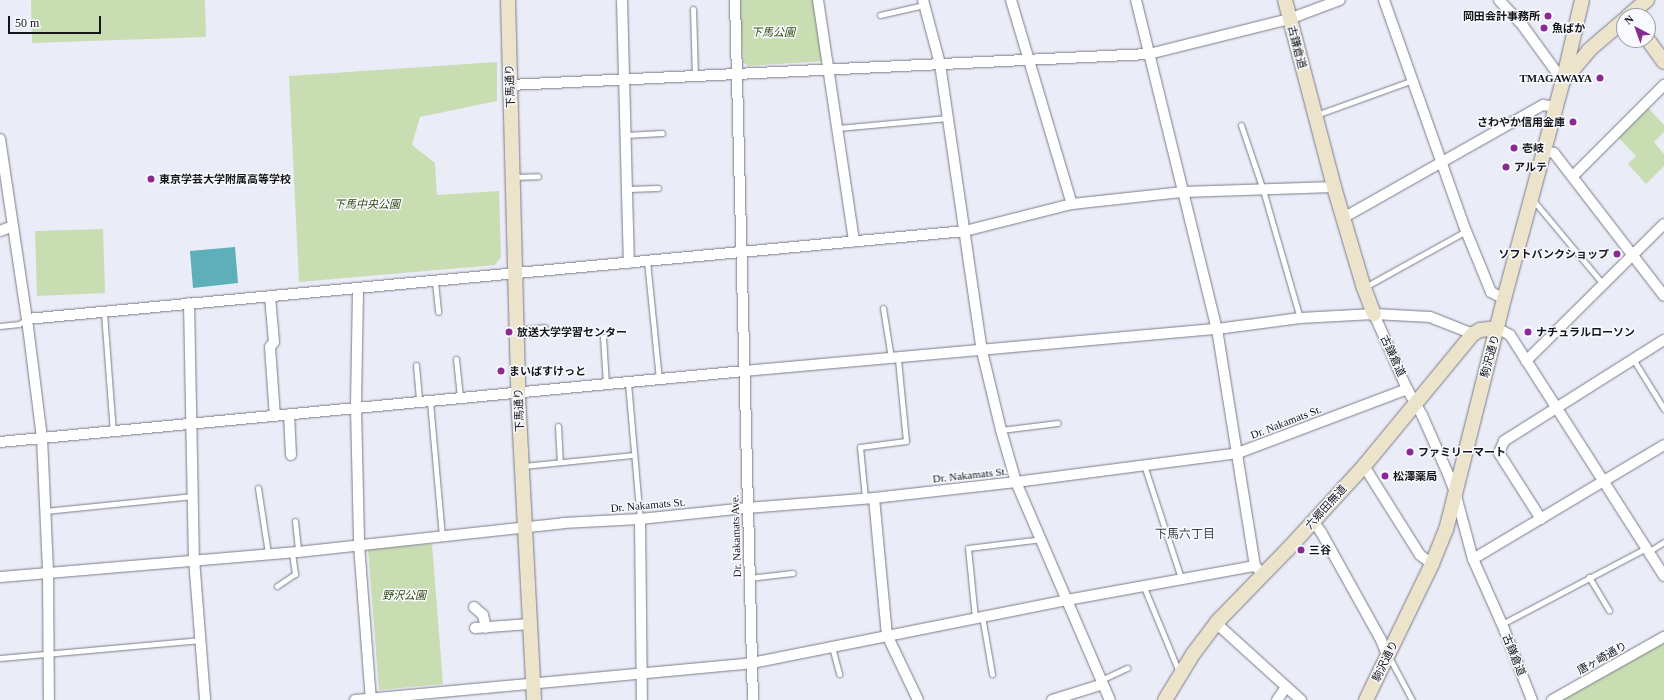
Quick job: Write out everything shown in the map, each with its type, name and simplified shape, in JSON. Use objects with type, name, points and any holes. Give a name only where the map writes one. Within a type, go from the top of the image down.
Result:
[{"type":"street","name":"下馬通り","points":[[508,0],[518,394],[534,700]]},
{"type":"street","points":[[622,0],[629,263]]},
{"type":"street","name":"Dr. Nakamats Ave.","points":[[735,0],[753,700]]},
{"type":"street","points":[[818,0],[830,70],[854,241]]},
{"type":"street","points":[[1011,0],[1072,204]]},
{"type":"street","points":[[355,700],[752,662],[1181,578],[1260,570],[1217,329],[1182,192],[1136,0]]},
{"type":"street","name":"古鎌倉道","points":[[1286,0],[1289,18],[1334,187],[1364,288],[1407,389],[1415,403],[1455,492],[1473,559],[1502,624],[1532,700]]},
{"type":"street","points":[[510,85],[1149,54],[1289,18],[1340,0]]},
{"type":"street","points":[[1384,0],[1466,231],[1491,292],[1504,299]]},
{"type":"street","points":[[1499,0],[1523,26],[1563,81],[1589,50],[1616,27]]},
{"type":"street","name":"駒沢通り","points":[[1366,700],[1432,564],[1446,530],[1504,299],[1563,81],[1582,0]]},
{"type":"street","points":[[1638,8],[1647,0]]},
{"type":"street","points":[[924,2],[940,64],[982,351],[1001,430],[1016,482],[1042,539],[1110,700]]},
{"type":"street","points":[[1654,48],[1664,60]]},
{"type":"street","points":[[1573,176],[1664,85]]},
{"type":"street","points":[[1343,218],[1543,106],[1555,107]]},
{"type":"street","points":[[0,139],[1,154],[27,319],[42,438],[48,572],[49,700]]},
{"type":"street","points":[[1544,151],[1554,153],[1664,296]]},
{"type":"street","points":[[27,319],[190,303],[435,282],[965,231],[1072,204],[1182,192],[1334,187]]},
{"type":"street","points":[[1526,361],[1664,224]]},
{"type":"street","points":[[0,231],[13,226]]},
{"type":"street","points":[[358,289],[356,408],[359,544],[371,699]]},
{"type":"street","points":[[270,297],[274,342],[270,347],[276,416]]},
{"type":"street","points":[[190,303],[194,559],[205,700]]},
{"type":"street","points":[[0,442],[288,414],[518,394],[744,371],[894,359],[1217,329],[1300,318],[1374,314],[1430,317],[1473,334],[1480,330],[1497,328],[1510,335],[1664,576]]},
{"type":"street","points":[[517,333],[544,330]]},
{"type":"street","name":"六郷田無道","points":[[1165,700],[1193,654],[1216,623],[1260,570],[1313,521],[1364,466],[1473,334]]},
{"type":"street","points":[[1541,519],[1499,453],[1504,441],[1664,340]]},
{"type":"street","name":"Dr. Nakamats St.","points":[[0,577],[194,559],[295,552],[563,523],[640,519],[747,508],[870,498],[1016,482],[1238,453],[1407,389]]},
{"type":"street","points":[[288,414],[291,455]]},
{"type":"street","points":[[1473,559],[1664,445]]},
{"type":"street","points":[[1364,466],[1420,555],[1432,564]]},
{"type":"street","points":[[870,498],[887,635],[918,700]]},
{"type":"street","points":[[640,519],[640,672],[642,700]]},
{"type":"street","points":[[1313,521],[1329,545],[1388,655]]},
{"type":"street","points":[[474,607],[483,615],[486,628]]},
{"type":"street","points":[[1216,623],[1301,700]]},
{"type":"street","points":[[475,628],[530,624]]},
{"type":"street","name":"唐ヶ崎通り","points":[[1552,700],[1664,637]]},
{"type":"street","points":[[1052,700],[1102,682]]},
{"type":"street","points":[[1277,700],[1286,687]]},
{"type":"lane","points":[[880,15],[924,2]]},
{"type":"lane","points":[[693,9],[696,76]]},
{"type":"lane","points":[[1315,115],[1412,80]]},
{"type":"lane","points":[[838,128],[948,118]]},
{"type":"lane","points":[[1241,125],[1263,190],[1300,318]]},
{"type":"lane","points":[[626,135],[662,133]]},
{"type":"lane","points":[[513,177],[538,176]]},
{"type":"lane","points":[[627,189],[658,188]]},
{"type":"lane","points":[[1531,197],[1604,285]]},
{"type":"lane","points":[[1364,288],[1466,231]]},
{"type":"lane","points":[[647,261],[659,380]]},
{"type":"lane","points":[[435,282],[438,312]]},
{"type":"lane","points":[[870,498],[860,447],[906,441],[894,359],[883,308]]},
{"type":"lane","points":[[104,312],[113,432]]},
{"type":"lane","points":[[0,326],[19,324],[27,319]]},
{"type":"lane","points":[[603,337],[606,385]]},
{"type":"lane","points":[[456,359],[460,399]]},
{"type":"lane","points":[[1633,359],[1664,409]]},
{"type":"lane","points":[[416,365],[419,403]]},
{"type":"lane","points":[[628,383],[640,519]]},
{"type":"lane","points":[[430,402],[442,536]]},
{"type":"lane","points":[[1001,430],[1058,423]]},
{"type":"lane","points":[[558,426],[560,462]]},
{"type":"lane","points":[[522,466],[634,455]]},
{"type":"lane","points":[[1144,465],[1181,578]]},
{"type":"lane","points":[[258,488],[268,553]]},
{"type":"lane","points":[[45,511],[193,496]]},
{"type":"lane","points":[[277,586],[295,574],[295,521]]},
{"type":"lane","points":[[992,674],[978,617],[968,548],[1042,539]]},
{"type":"lane","points":[[1502,624],[1589,577],[1664,542]]},
{"type":"lane","points":[[750,578],[793,573]]},
{"type":"lane","points":[[1589,577],[1609,610]]},
{"type":"lane","points":[[1143,585],[1175,664],[1181,674]]},
{"type":"lane","points":[[0,658],[201,640]]},
{"type":"lane","points":[[832,647],[839,674]]},
{"type":"lane","points":[[1388,655],[1412,700]]},
{"type":"lane","points":[[1102,682],[1127,668]]},
{"type":"green space","points":[[31,0],[205,0],[206,37],[32,43]]},
{"type":"green space","name":"下馬公園","points":[[739,0],[814,0],[825,61],[748,66],[743,62]]},
{"type":"green space","name":"下馬中央公園","points":[[497,62],[497,101],[420,117],[412,145],[435,163],[437,195],[499,191],[501,257],[495,265],[299,282],[289,76]]},
{"type":"green space","points":[[1648,108],[1664,125],[1664,132],[1654,142],[1664,154],[1664,166],[1646,184],[1628,164],[1636,156],[1618,137]]},
{"type":"green space","points":[[103,229],[105,293],[37,296],[35,231]]},
{"type":"green space","name":"野沢公園","points":[[432,544],[443,684],[379,690],[368,549]]},
{"type":"green space","points":[[1664,641],[1664,700],[1557,700]]},
{"type":"water","points":[[235,247],[238,283],[193,288],[190,251]]},
{"type":"place","name":"岡田会計事務所","points":[[1548,16]]},
{"type":"place","name":"魚ばか","points":[[1544,28]]},
{"type":"place","name":"TMAGAWAYA","points":[[1600,78]]},
{"type":"place","name":"さわやか信用金庫","points":[[1573,122]]},
{"type":"place","name":"壱岐","points":[[1514,148]]},
{"type":"place","name":"アルテ","points":[[1506,167]]},
{"type":"place","name":"東京学芸大学附属高等学校","points":[[151,179]]},
{"type":"place","name":"ソフトバンクショップ","points":[[1617,254]]},
{"type":"place","name":"放送大学学習センター","points":[[509,332]]},
{"type":"place","name":"ナチュラルローソン","points":[[1528,332]]},
{"type":"place","name":"まいばすけっと","points":[[501,371]]},
{"type":"place","name":"ファミリーマート","points":[[1410,452]]},
{"type":"place","name":"松澤薬局","points":[[1385,476]]},
{"type":"place","name":"三谷","points":[[1301,550]]},
{"type":"district","name":"下馬六丁目","points":[[1185,535]]}]
